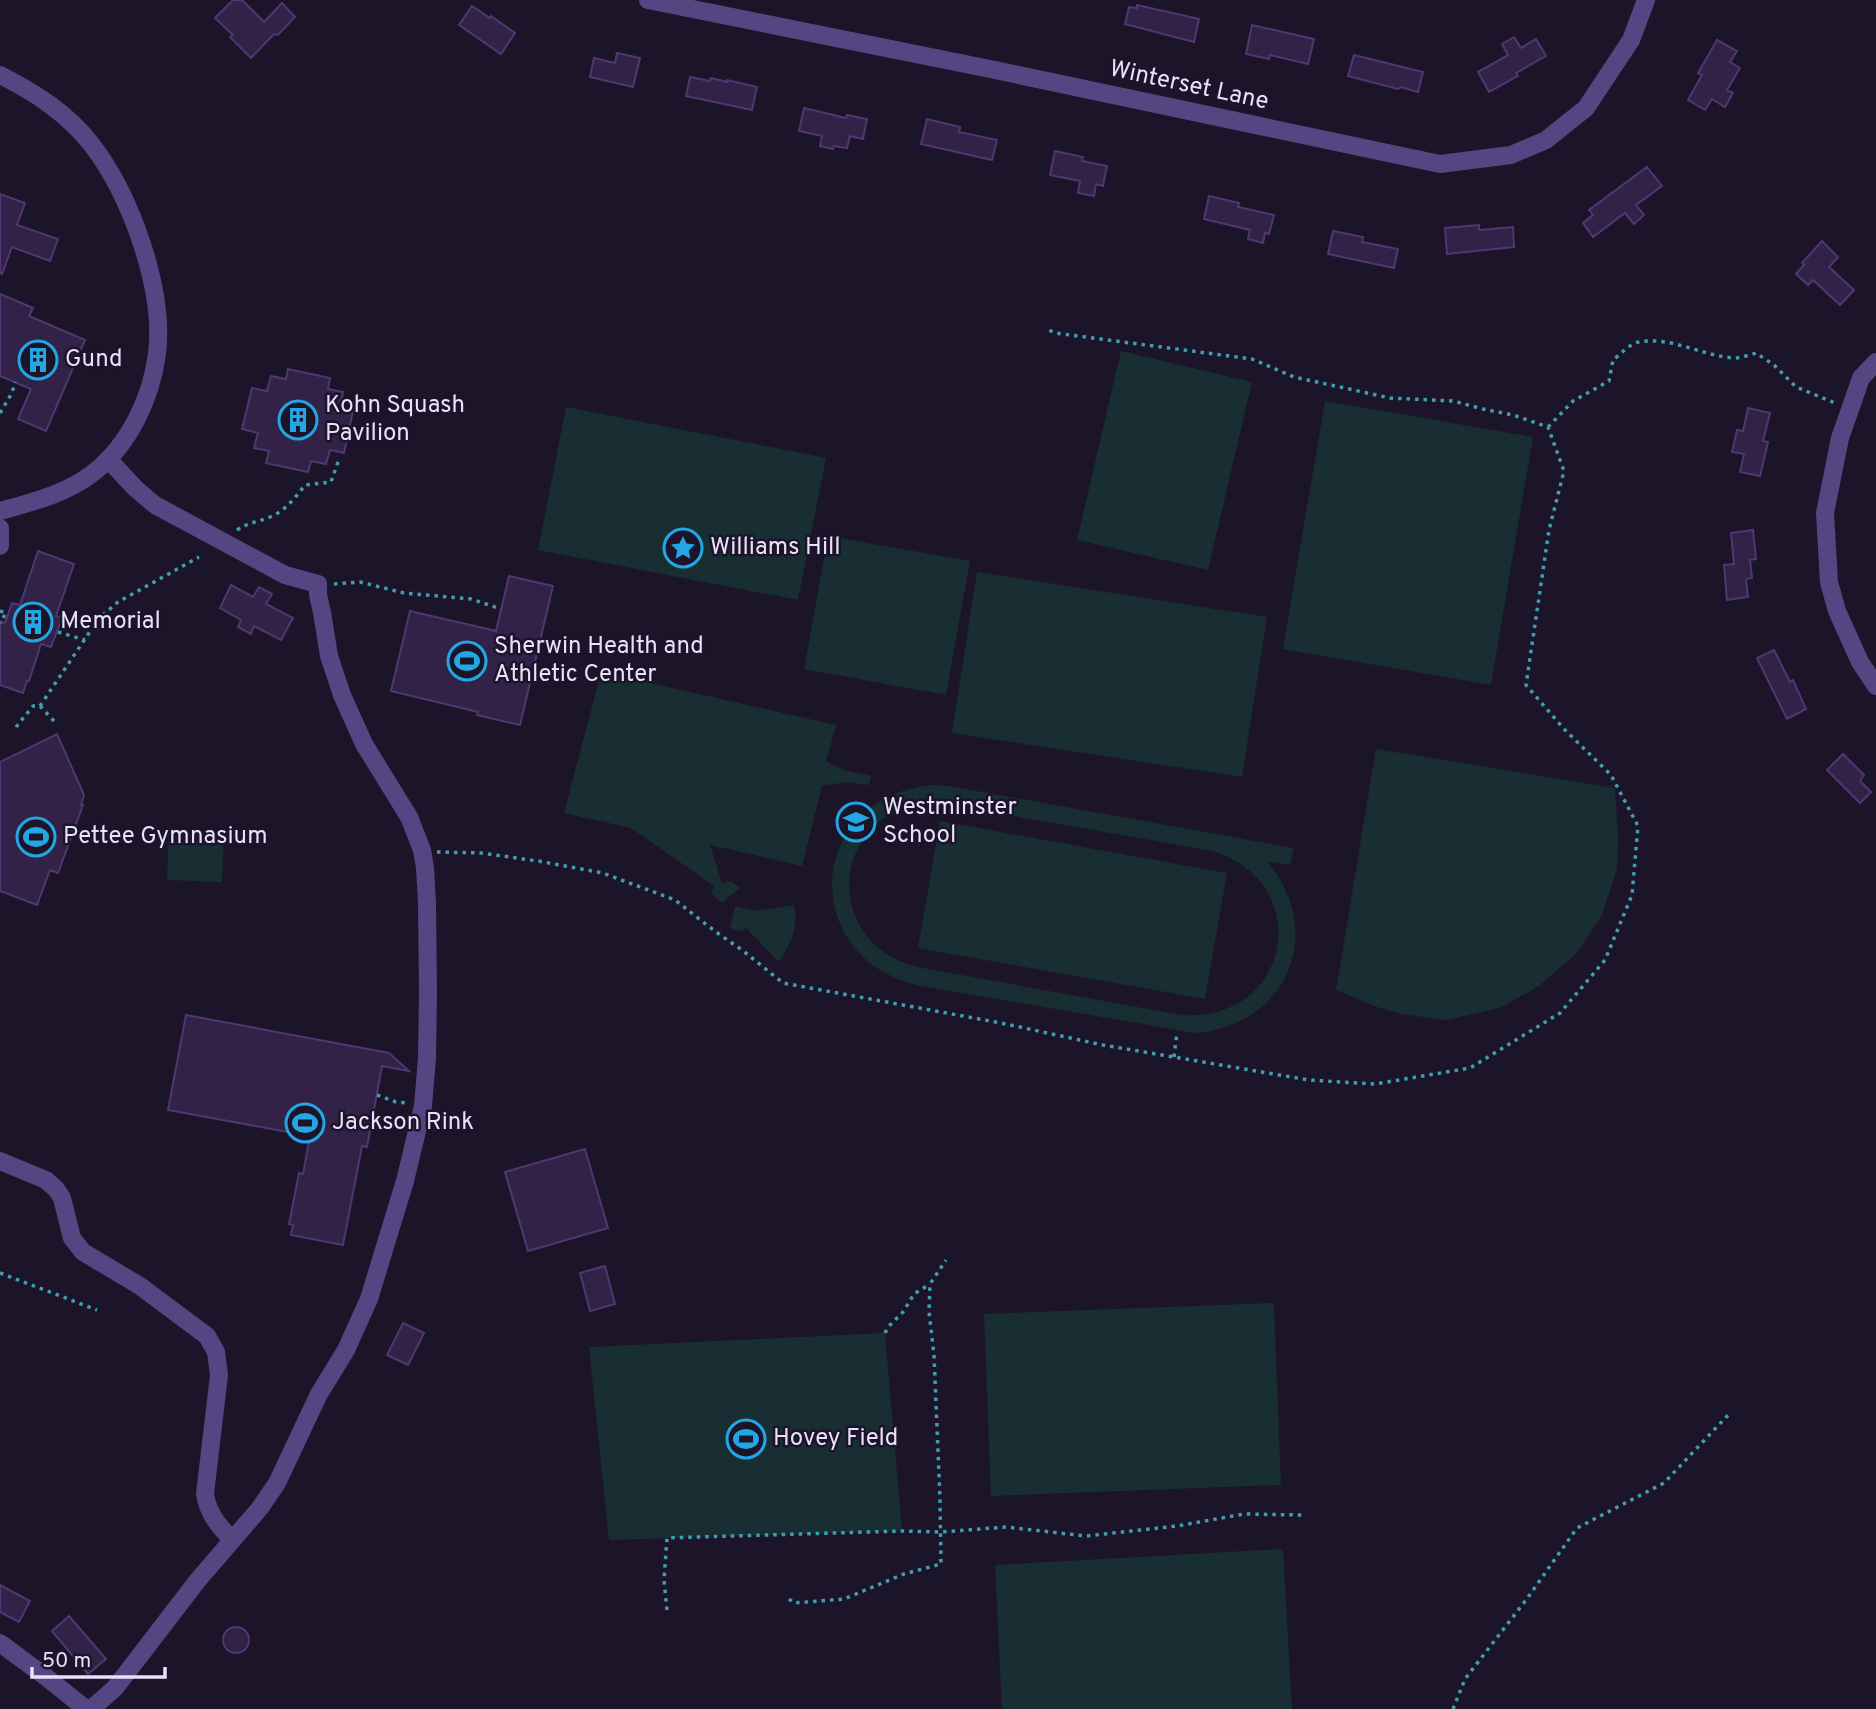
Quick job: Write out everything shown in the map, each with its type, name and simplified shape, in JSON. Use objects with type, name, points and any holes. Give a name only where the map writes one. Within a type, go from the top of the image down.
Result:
[{"type":"street","name":"Winterset Lane","points":[[648,0],[1440,164],[1511,155],[1546,140],[1586,108],[1631,40],[1646,0]]},
{"type":"street","points":[[0,75],[46,100],[69,120],[101,157],[128,207],[143,246],[156,307],[157,354],[153,380],[146,399],[132,428],[108,459],[82,481],[53,495],[0,511]]},
{"type":"street","points":[[1876,362],[1861,379],[1840,438],[1825,513],[1829,582],[1837,611],[1860,662],[1876,686]]},
{"type":"street","points":[[0,1643],[89,1709],[115,1688],[198,1580],[260,1508],[277,1483],[319,1394],[346,1350],[369,1298],[405,1181],[423,1106],[428,993],[427,903],[422,853],[409,817],[364,744],[342,695],[329,656],[318,584],[290,578],[149,501],[108,459]]},
{"type":"street","points":[[0,528],[0,546]]},
{"type":"street","points":[[0,1161],[46,1180],[56,1189],[62,1198],[72,1238],[83,1252],[140,1286],[210,1339],[218,1360],[219,1375],[206,1499],[217,1525],[232,1540]]},
{"type":"path","points":[[1049,330],[1055,333],[1252,359],[1294,377],[1318,383],[1390,398],[1453,401],[1513,415],[1548,427]]},
{"type":"path","points":[[1548,427],[1573,401],[1609,381],[1613,360],[1636,342],[1657,341],[1737,358],[1756,353],[1774,365],[1796,387],[1827,401],[1851,407]]},
{"type":"path","points":[[0,413],[15,382]]},
{"type":"path","points":[[422,853],[481,853],[603,873],[676,900],[783,983],[988,1020],[1103,1045],[1309,1080],[1375,1084],[1471,1068],[1560,1013],[1605,960],[1632,895],[1638,826],[1611,775],[1564,729],[1526,685],[1549,530],[1564,471],[1548,427]]},
{"type":"path","points":[[220,540],[249,522],[271,517],[292,502],[305,485],[331,482],[339,459]]},
{"type":"path","points":[[40,706],[104,614],[118,602],[199,557]]},
{"type":"path","points":[[318,584],[360,582],[404,593],[471,599],[501,609]]},
{"type":"path","points":[[0,611],[6,613],[0,623]]},
{"type":"path","points":[[58,632],[85,640]]},
{"type":"path","points":[[16,727],[33,706],[40,706],[54,721]]},
{"type":"path","points":[[1174,1057],[1177,1032]]},
{"type":"path","points":[[377,1095],[396,1102],[423,1106]]},
{"type":"path","points":[[885,1333],[914,1294],[930,1284],[946,1259]]},
{"type":"path","points":[[0,1273],[97,1310]]},
{"type":"path","points":[[789,1599],[794,1603],[844,1599],[904,1574],[941,1564],[930,1284]]},
{"type":"path","points":[[1453,1709],[1465,1679],[1577,1528],[1664,1483],[1730,1413]]},
{"type":"path","points":[[667,1610],[664,1580],[667,1538],[940,1532],[1006,1527],[1086,1536],[1177,1526],[1244,1514],[1301,1515]]},
{"type":"green space","points":[[1121,351],[1252,382],[1208,570],[1077,540]]},
{"type":"green space","points":[[1325,401],[1533,437],[1491,685],[1283,649]]},
{"type":"green space","points":[[566,407],[826,458],[798,600],[538,550]]},
{"type":"green space","points":[[828,536],[970,561],[946,695],[804,669]]},
{"type":"green space","points":[[977,572],[1267,617],[1242,777],[952,733]]},
{"type":"green space","points":[[601,672],[836,725],[826,761],[846,771],[871,776],[869,785],[846,782],[822,786],[802,866],[710,845],[722,883],[731,881],[740,888],[722,903],[711,893],[714,886],[631,828],[564,813]]},
{"type":"green space","points":[[1376,749],[1615,788],[1617,869],[1602,915],[1577,953],[1539,986],[1500,1008],[1446,1020],[1401,1014],[1336,990]]},
{"type":"green space","points":[[932,785],[949,786],[1294,848],[1290,865],[1267,861],[1285,889],[1294,917],[1295,945],[1288,971],[1274,994],[1254,1013],[1227,1027],[1195,1033],[916,985],[877,968],[850,942],[836,911],[832,878],[841,845],[860,817],[891,796]],"holes":[[[934,802],[1213,851],[1246,868],[1267,892],[1277,920],[1277,948],[1266,975],[1247,997],[1218,1012],[1181,1015],[917,967],[885,953],[863,931],[852,905],[850,877],[857,850],[874,826],[900,809]]]},
{"type":"green space","points":[[940,821],[1227,873],[1205,999],[918,948]]},
{"type":"green space","points":[[169,831],[224,834],[222,882],[167,880]]},
{"type":"green space","points":[[794,905],[793,935],[779,962],[746,928],[742,931],[730,928],[735,906],[755,911]]},
{"type":"green space","points":[[1274,1303],[1281,1485],[991,1496],[984,1314]]},
{"type":"green space","name":"Hovey Field","points":[[885,1333],[902,1531],[609,1540],[589,1347]]},
{"type":"green space","points":[[1283,1549],[1292,1709],[1002,1709],[995,1565]]},
{"type":"building","points":[[233,0],[242,0],[264,22],[282,3],[295,17],[251,58],[215,18]]},
{"type":"building","points":[[1137,5],[1199,19],[1194,42],[1125,24],[1129,7],[1137,8]]},
{"type":"building","points":[[472,6],[515,33],[501,54],[459,25]]},
{"type":"building","points":[[1252,25],[1314,39],[1308,64],[1270,55],[1269,59],[1246,54]]},
{"type":"building","points":[[1514,37],[1521,48],[1536,39],[1546,56],[1489,92],[1478,72],[1508,55],[1502,44]]},
{"type":"building","points":[[1717,40],[1737,51],[1730,62],[1740,68],[1727,90],[1733,93],[1725,107],[1712,99],[1705,110],[1688,100],[1702,75],[1698,73]]},
{"type":"building","points":[[617,53],[640,58],[633,87],[590,77],[594,58],[615,63]]},
{"type":"building","points":[[1354,55],[1423,72],[1418,92],[1348,76]]},
{"type":"building","points":[[690,77],[710,81],[711,78],[727,80],[757,87],[752,110],[686,96]]},
{"type":"building","points":[[804,108],[846,118],[847,115],[867,119],[863,139],[850,136],[847,148],[820,146],[822,136],[799,131]]},
{"type":"building","points":[[927,119],[960,127],[959,132],[997,140],[992,160],[921,144]]},
{"type":"building","points":[[1055,151],[1083,157],[1082,161],[1107,166],[1103,186],[1096,184],[1094,196],[1078,193],[1080,181],[1050,175]]},
{"type":"building","points":[[1647,167],[1662,186],[1636,205],[1644,215],[1634,224],[1625,213],[1593,237],[1583,223],[1593,215],[1589,210]]},
{"type":"building","points":[[0,194],[25,203],[17,225],[58,239],[50,261],[12,247],[2,274],[0,273]]},
{"type":"building","points":[[1209,196],[1239,203],[1238,207],[1274,215],[1269,234],[1265,233],[1263,243],[1248,239],[1250,230],[1204,219]]},
{"type":"building","points":[[1479,225],[1479,230],[1513,227],[1514,247],[1447,254],[1445,228]]},
{"type":"building","points":[[1333,231],[1363,237],[1362,242],[1398,249],[1394,268],[1328,254]]},
{"type":"building","points":[[1822,241],[1838,257],[1829,267],[1854,290],[1840,305],[1813,280],[1808,285],[1796,274]]},
{"type":"building","name":"Gund","points":[[0,294],[33,308],[29,316],[85,340],[46,431],[18,419],[31,389],[0,376]]},
{"type":"building","name":"Kohn Squash Pavilion","points":[[288,369],[330,378],[328,389],[343,392],[340,408],[353,411],[344,453],[330,450],[326,464],[311,461],[308,472],[266,463],[269,451],[254,448],[258,433],[242,429],[252,388],[267,391],[271,376],[286,379]]},
{"type":"building","points":[[1748,408],[1770,413],[1763,441],[1768,442],[1760,476],[1740,472],[1744,454],[1732,452],[1737,430],[1743,431]]},
{"type":"building","points":[[1753,530],[1756,559],[1750,560],[1752,578],[1746,579],[1748,597],[1727,600],[1724,565],[1734,564],[1731,533]]},
{"type":"building","name":"Memorial","points":[[38,551],[74,564],[56,616],[62,618],[51,647],[41,644],[23,693],[0,685],[0,621],[5,623],[12,603],[20,605]]},
{"type":"building","name":"Sherwin Health and Athletic Center","points":[[509,576],[553,586],[520,725],[391,691],[410,611],[496,631]]},
{"type":"building","points":[[231,585],[253,597],[259,587],[272,594],[266,604],[293,618],[281,640],[254,626],[251,634],[238,627],[241,620],[220,608]]},
{"type":"building","points":[[1774,650],[1790,682],[1793,680],[1806,709],[1787,719],[1757,658]]},
{"type":"building","name":"Pettee Gymnasium","points":[[57,734],[84,795],[83,805],[58,873],[50,870],[37,905],[0,891],[0,762]]},
{"type":"building","points":[[1843,754],[1864,775],[1860,781],[1871,792],[1860,803],[1827,770]]},
{"type":"building","name":"Jackson Rink","points":[[186,1015],[389,1053],[409,1071],[382,1066],[367,1147],[362,1146],[343,1245],[291,1235],[293,1225],[289,1224],[299,1173],[303,1174],[310,1136],[168,1110]]},
{"type":"building","points":[[585,1149],[608,1228],[528,1251],[505,1172]]},
{"type":"building","points":[[605,1266],[615,1304],[590,1311],[580,1273]]},
{"type":"building","points":[[403,1323],[424,1333],[408,1365],[387,1355]]},
{"type":"building","points":[[0,1585],[30,1601],[19,1622],[0,1612]]},
{"type":"building","points":[[69,1616],[106,1659],[88,1674],[52,1631]]},
{"type":"building","points":[[236,1627],[245,1631],[249,1640],[245,1649],[236,1653],[227,1649],[223,1640],[227,1631]]},
{"type":"place","name":"Gund","points":[[38,360]]},
{"type":"place","name":"Kohn Squash Pavilion","points":[[298,420]]},
{"type":"place","name":"Williams Hill","points":[[683,548]]},
{"type":"place","name":"Memorial","points":[[33,622]]},
{"type":"place","name":"Sherwin Health and Athletic Center","points":[[467,661]]},
{"type":"place","name":"Westminster School","points":[[856,822]]},
{"type":"place","name":"Pettee Gymnasium","points":[[36,837]]},
{"type":"place","name":"Jackson Rink","points":[[305,1123]]},
{"type":"place","name":"Hovey Field","points":[[746,1439]]}]
